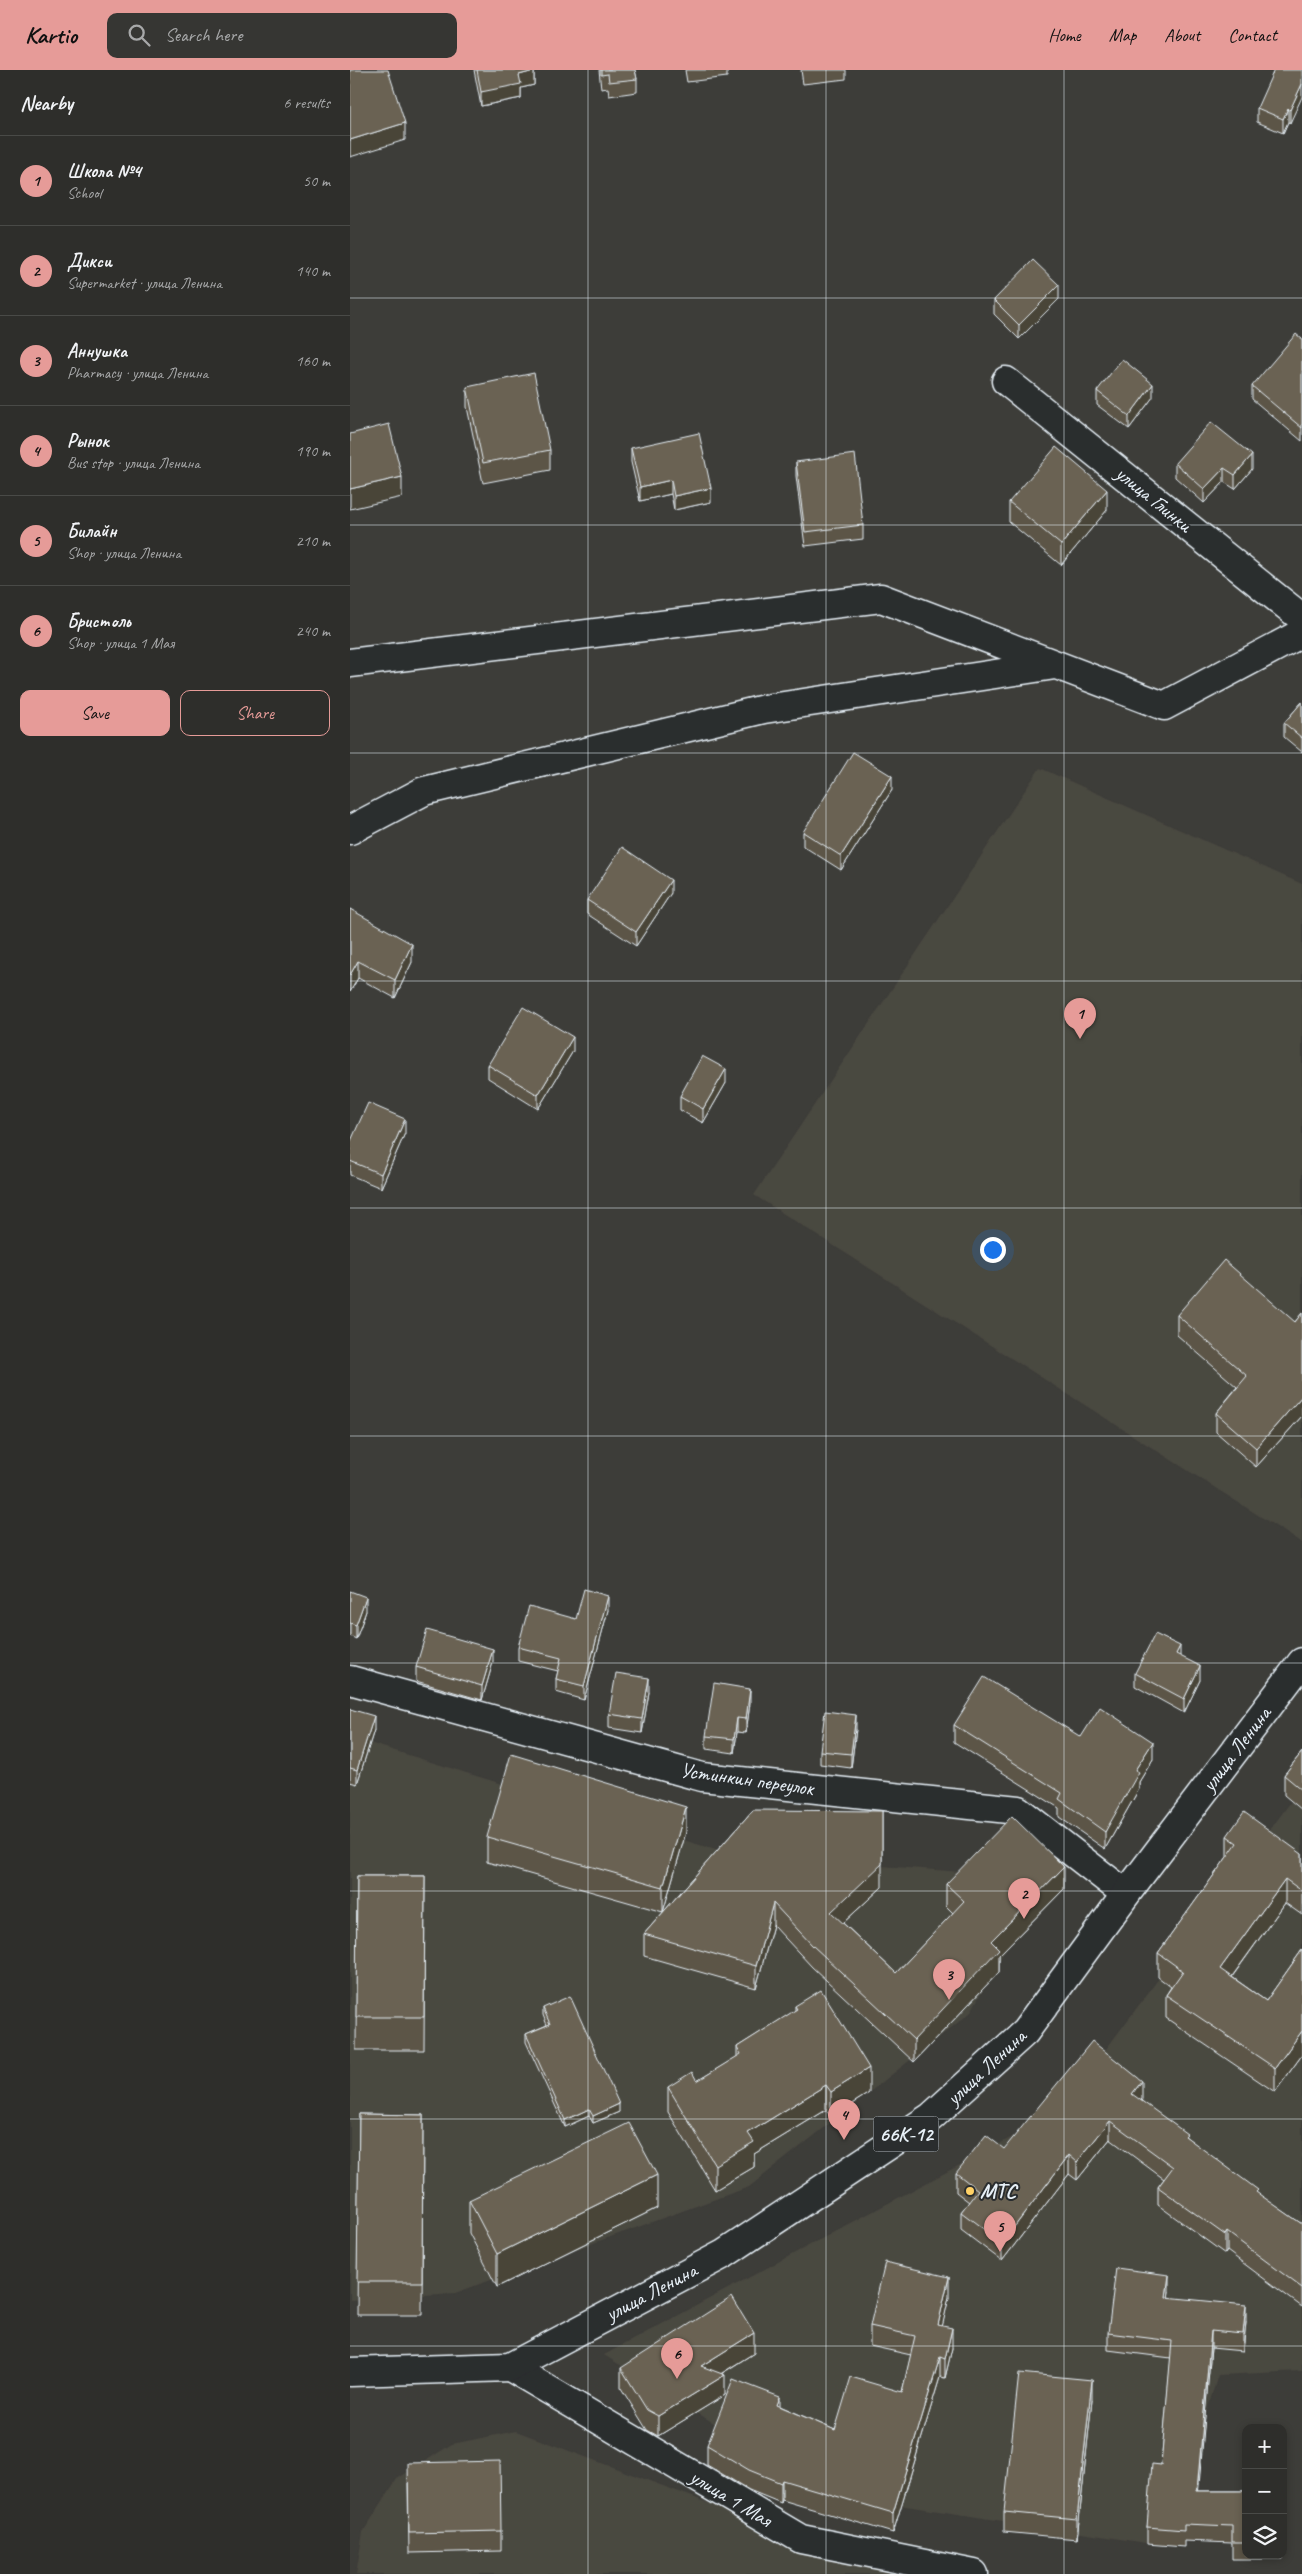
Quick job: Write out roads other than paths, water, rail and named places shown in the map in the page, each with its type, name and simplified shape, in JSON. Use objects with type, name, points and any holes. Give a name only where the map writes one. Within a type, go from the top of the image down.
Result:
[{"type":"street","name":"улица Глинки","points":[[1006,381],[1302,618]]},
{"type":"street","points":[[350,663],[881,598],[1164,706],[1302,633]]},
{"type":"street","points":[[350,830],[424,791],[764,709],[1056,665]]},
{"type":"street","name":"улица Ленина","points":[[350,2372],[510,2367],[724,2254],[931,2117],[1025,2032],[1126,1894],[1302,1662]]},
{"type":"street","name":"Устинкин переулок","points":[[350,1680],[702,1777],[1018,1810],[1126,1894]]},
{"type":"street","name":"улица 1 Мая","points":[[510,2367],[801,2539],[974,2574]]},
{"type":"place","name":"Школа №4","points":[[1080,1039]]},
{"type":"place","name":"Дикси","points":[[1024,1919]]},
{"type":"place","name":"Аннушка","points":[[949,2000]]},
{"type":"place","name":"Рынок","points":[[844,2140]]},
{"type":"place","name":"МТС","points":[[970,2191]]},
{"type":"place","name":"Билайн","points":[[1000,2252]]},
{"type":"place","name":"Бристоль","points":[[677,2379]]}]
